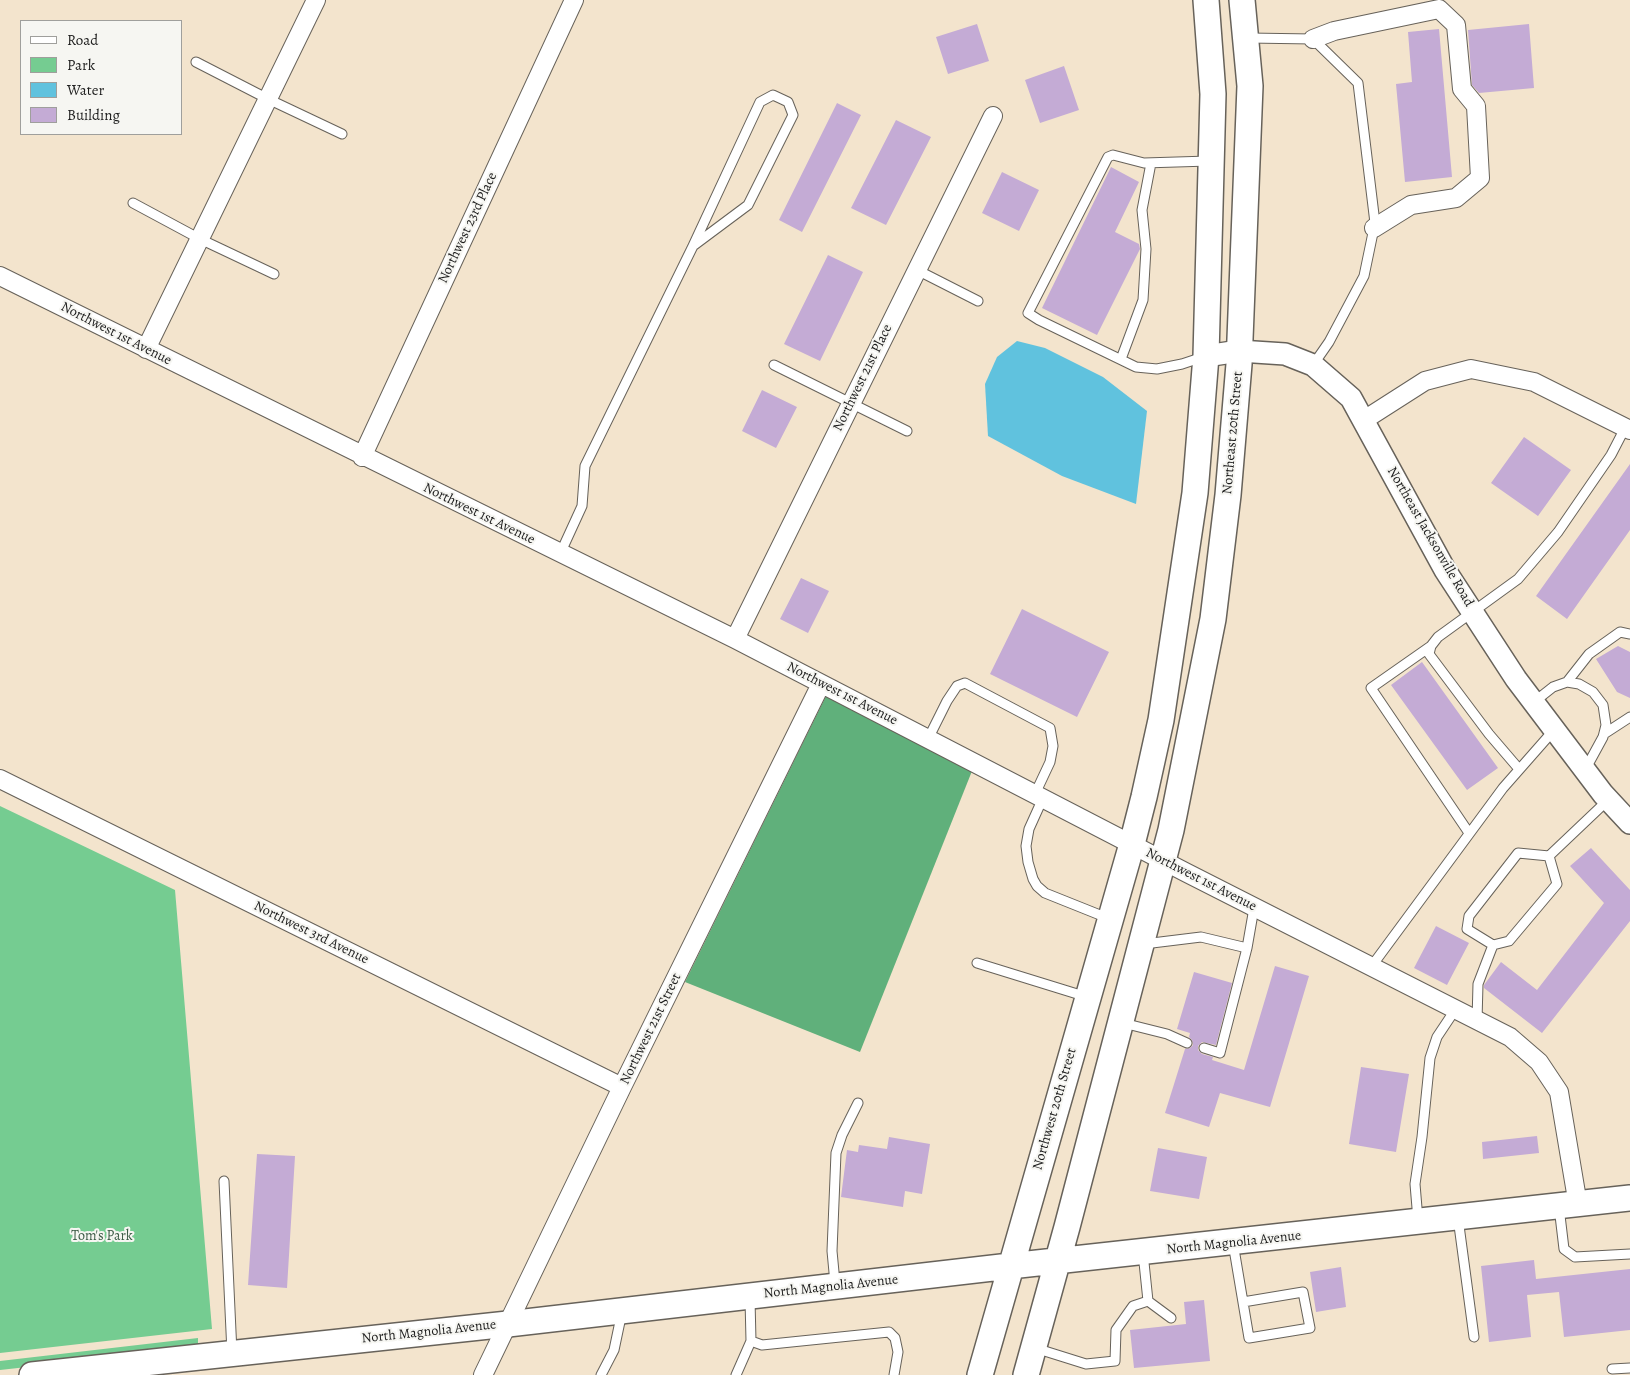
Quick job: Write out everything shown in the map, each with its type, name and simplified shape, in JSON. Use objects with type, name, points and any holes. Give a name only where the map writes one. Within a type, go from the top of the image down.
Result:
[{"type":"main road","points":[[1132,844],[1161,720],[1195,493],[1206,356],[1212,161],[1213,94],[1206,0]]},
{"type":"main road","name":"Northeast 20th Street","points":[[1162,861],[1171,830],[1213,619],[1228,496],[1240,351],[1250,86],[1242,0]]},
{"type":"main road","name":"Northwest 20th Street","points":[[980,1375],[1132,844]]},
{"type":"main road","points":[[1026,1375],[1058,1262],[1162,861]]},
{"type":"main road","name":"North Magnolia Avenue","points":[[32,1375],[508,1324],[1010,1266],[1143,1253],[1630,1198]]},
{"type":"street","points":[[146,349],[316,0]]},
{"type":"street","name":"Northwest 23rd Place","points":[[362,457],[574,0]]},
{"type":"street","points":[[1313,39],[1334,31],[1439,9],[1456,25],[1462,89],[1476,106],[1480,178],[1456,198],[1411,205],[1374,228]]},
{"type":"street","name":"Northwest 21st Place","points":[[734,639],[992,116]]},
{"type":"street","name":"Northwest 1st Avenue","points":[[0,276],[362,457],[734,639],[1162,861],[1510,1038],[1539,1062],[1559,1092],[1569,1206]]},
{"type":"street","name":"Northeast Jacksonville Road","points":[[1206,356],[1240,351],[1285,354],[1313,365],[1351,398],[1445,570],[1516,679],[1608,800],[1630,823]]},
{"type":"street","points":[[1364,420],[1425,381],[1471,368],[1534,382],[1627,429]]},
{"type":"street","name":"Northwest 21st Street","points":[[483,1375],[622,1087],[821,684]]},
{"type":"street","name":"Northwest 3rd Avenue","points":[[0,779],[622,1087]]},
{"type":"lane","points":[[1246,38],[1313,39],[1358,83],[1374,228],[1364,276],[1328,342],[1313,365]]},
{"type":"lane","points":[[196,62],[342,134]]},
{"type":"lane","points":[[560,554],[582,506],[585,466],[693,246],[760,102],[773,95],[788,102],[793,115],[748,205],[693,246]]},
{"type":"lane","points":[[1206,356],[1182,364],[1157,369],[1136,367],[1028,313],[1108,157],[1113,155],[1144,164],[1212,161]]},
{"type":"lane","points":[[1121,360],[1143,300],[1146,249],[1142,210],[1151,163]]},
{"type":"lane","points":[[133,203],[200,239],[274,274]]},
{"type":"lane","points":[[917,270],[978,300]]},
{"type":"lane","points":[[774,365],[907,431]]},
{"type":"lane","points":[[1470,833],[1371,688],[1430,646],[1438,637],[1472,611],[1518,579],[1558,532],[1627,429]]},
{"type":"lane","points":[[1568,682],[1589,654],[1620,632],[1630,634]]},
{"type":"lane","points":[[1430,646],[1429,654],[1489,734],[1519,769]]},
{"type":"lane","points":[[1533,702],[1553,687],[1568,682],[1579,684],[1593,692],[1603,705],[1606,725],[1604,734],[1585,770]]},
{"type":"lane","points":[[928,739],[957,686],[965,683],[1050,728],[1053,746],[1050,762],[1029,829],[1028,862],[1033,879],[1037,886],[1046,893],[1110,919]]},
{"type":"lane","points":[[1604,734],[1630,718]]},
{"type":"lane","points":[[1371,967],[1503,788],[1554,730]]},
{"type":"lane","points":[[1549,856],[1557,884],[1509,941],[1493,945],[1467,929],[1470,916],[1518,853],[1549,856],[1608,800]]},
{"type":"lane","points":[[1204,1048],[1220,1053],[1247,948],[1254,908]]},
{"type":"lane","points":[[1140,945],[1201,937],[1247,948]]},
{"type":"lane","points":[[1477,1021],[1478,984],[1493,945]]},
{"type":"lane","points":[[977,962],[1088,997]]},
{"type":"lane","points":[[1418,1222],[1415,1184],[1430,1058],[1437,1037],[1455,1010]]},
{"type":"lane","points":[[1120,1022],[1166,1034],[1187,1043]]},
{"type":"lane","points":[[836,1286],[832,1251],[836,1153],[842,1135],[858,1103]]},
{"type":"lane","points":[[224,1181],[232,1353]]},
{"type":"lane","points":[[1569,1206],[1564,1249],[1575,1256],[1630,1254]]},
{"type":"lane","points":[[1458,1218],[1474,1337]]},
{"type":"lane","points":[[1233,1243],[1249,1338],[1310,1328],[1303,1292],[1244,1302]]},
{"type":"lane","points":[[1143,1253],[1148,1301],[1170,1318]]},
{"type":"lane","points":[[736,1375],[751,1341],[750,1296]]},
{"type":"lane","points":[[1034,1348],[1086,1364],[1115,1361],[1116,1330],[1133,1306],[1148,1301]]},
{"type":"lane","points":[[600,1375],[614,1350],[622,1311]]},
{"type":"lane","points":[[751,1341],[762,1346],[889,1332],[895,1338],[898,1352],[894,1375]]},
{"type":"lane","points":[[1612,1369],[1630,1368]]},
{"type":"green space","points":[[826,696],[972,771],[860,1052],[685,982]]},
{"type":"green space","name":"Tom's Park","points":[[0,806],[175,890],[212,1329],[0,1353]]},
{"type":"green space","points":[[198,1338],[198,1348],[0,1370],[0,1361]]},
{"type":"water","points":[[1017,341],[1045,348],[1103,377],[1147,411],[1136,504],[1062,476],[988,436],[985,384],[997,357]]},
{"type":"building","points":[[977,24],[989,61],[948,74],[936,37]]},
{"type":"building","points":[[1529,24],[1534,88],[1479,93],[1472,85],[1468,30]]},
{"type":"building","points":[[1439,29],[1452,177],[1405,182],[1396,84],[1412,82],[1408,32]]},
{"type":"building","points":[[1064,66],[1079,110],[1040,123],[1025,80]]},
{"type":"building","points":[[837,103],[861,115],[802,232],[779,220]]},
{"type":"building","points":[[896,120],[931,137],[886,225],[851,208]]},
{"type":"building","points":[[1111,167],[1139,182],[1115,232],[1139,244],[1140,249],[1097,335],[1042,308]]},
{"type":"building","points":[[1002,172],[1039,190],[1019,231],[982,213]]},
{"type":"building","points":[[828,255],[863,272],[820,361],[784,344]]},
{"type":"building","points":[[762,390],[797,407],[776,448],[742,431]]},
{"type":"building","points":[[1524,437],[1571,470],[1538,516],[1491,483]]},
{"type":"building","points":[[1630,464],[1630,530],[1567,619],[1536,596]]},
{"type":"building","points":[[801,578],[829,591],[808,633],[780,619]]},
{"type":"building","points":[[1022,609],[1109,652],[1077,717],[990,674]]},
{"type":"building","points":[[1618,646],[1630,652],[1630,698],[1617,692],[1596,659]]},
{"type":"building","points":[[1422,662],[1498,768],[1467,790],[1391,685]]},
{"type":"building","points":[[1591,848],[1630,890],[1630,921],[1542,1033],[1484,988],[1484,985],[1501,962],[1537,990],[1604,903],[1570,866]]},
{"type":"building","points":[[1436,926],[1469,943],[1447,985],[1414,968]]},
{"type":"building","points":[[1275,966],[1309,976],[1270,1107],[1220,1093],[1209,1127],[1165,1113],[1185,1049],[1193,1045],[1189,1037],[1190,1033],[1177,1029],[1194,972],[1232,983],[1216,1045],[1202,1042],[1198,1046],[1198,1050],[1202,1054],[1213,1057],[1212,1060],[1244,1070]]},
{"type":"building","points":[[1361,1067],[1409,1074],[1396,1152],[1349,1144]]},
{"type":"building","points":[[1537,1136],[1539,1153],[1483,1159],[1482,1142]]},
{"type":"building","points":[[889,1137],[930,1144],[922,1194],[905,1191],[903,1207],[841,1197],[847,1150],[858,1152],[859,1145],[887,1149]]},
{"type":"building","points":[[1158,1148],[1207,1157],[1199,1199],[1150,1191]]},
{"type":"building","points":[[257,1154],[295,1156],[287,1288],[248,1285]]},
{"type":"building","points":[[1534,1260],[1536,1279],[1630,1269],[1630,1330],[1564,1337],[1559,1292],[1527,1295],[1531,1337],[1489,1342],[1481,1266]]},
{"type":"building","points":[[1341,1267],[1346,1307],[1316,1312],[1310,1272]]},
{"type":"building","points":[[1204,1300],[1210,1361],[1134,1368],[1130,1330],[1186,1324],[1184,1302]]}]
